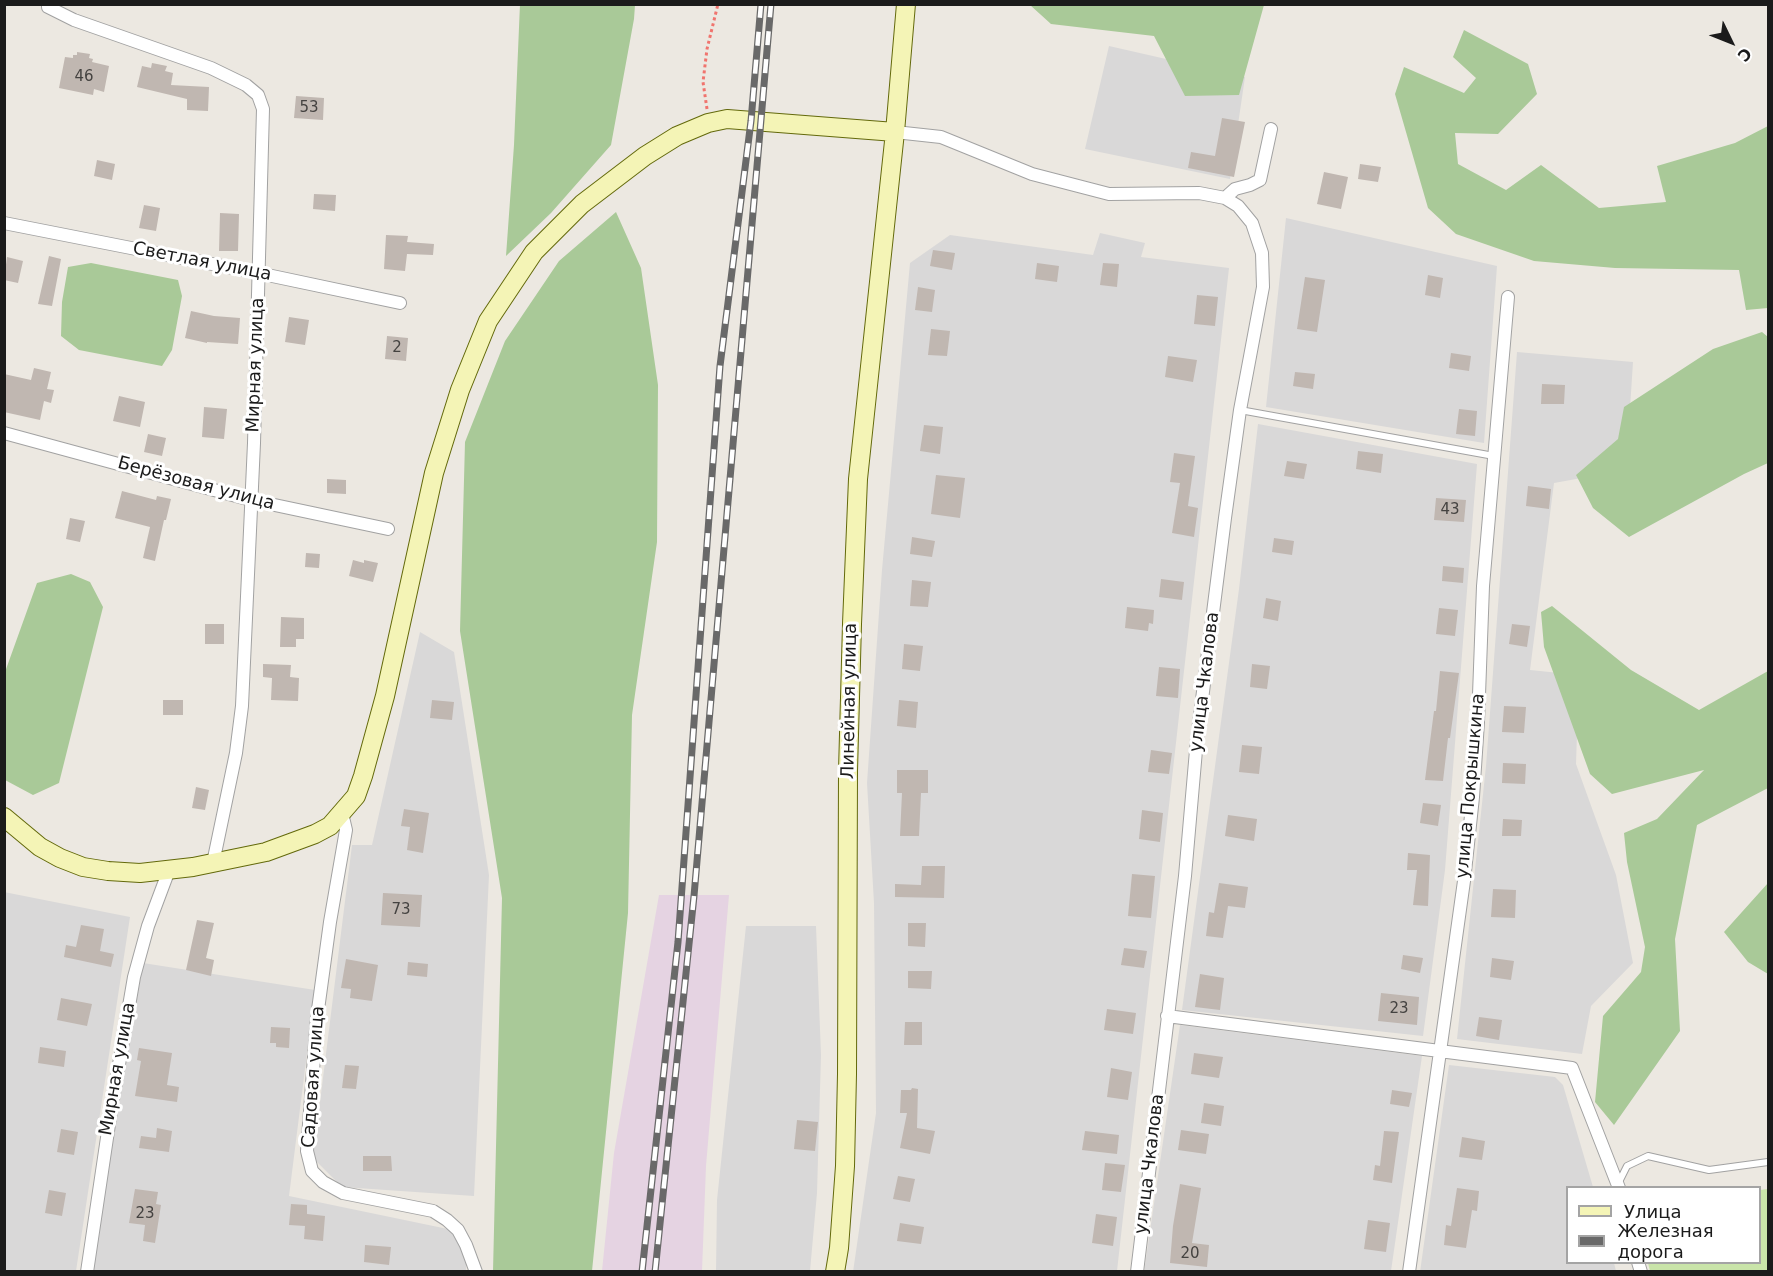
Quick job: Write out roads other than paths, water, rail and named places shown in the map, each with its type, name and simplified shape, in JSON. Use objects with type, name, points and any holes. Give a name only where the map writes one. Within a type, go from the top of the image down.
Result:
[{"type":"street","name":"Мирная улица","points":[[48,4],[48,7],[74,20],[211,68],[246,85],[258,95],[263,109],[242,706],[236,753],[213,863]]},
{"type":"street","name":"Линейная улица","points":[[835,1272],[845,1166],[848,771],[858,479],[895,132],[906,4]]},
{"type":"street","points":[[6,819],[40,846],[60,858],[83,867],[140,873],[213,863],[266,852],[330,826],[356,796],[363,776],[385,696],[434,473],[460,390],[488,321],[534,252],[582,204],[645,156],[677,136],[708,123],[727,119],[895,132],[941,138],[1032,174],[1109,194],[1198,193],[1225,198],[1235,189],[1260,180],[1271,129]]},
{"type":"street","name":"улица Чкалова","points":[[1137,1272],[1185,876],[1197,739],[1240,410],[1263,287],[1262,253],[1252,223],[1238,206],[1225,198]]},
{"type":"street","name":"Светлая улица","points":[[4,222],[400,303]]},
{"type":"street","name":"улица Покрышкина","points":[[1409,1272],[1464,881],[1473,797],[1483,586],[1508,297]]},
{"type":"street","name":"Берёзовая улица","points":[[4,433],[251,500],[388,529]]},
{"type":"street","name":"Садовая улица","points":[[342,813],[346,830],[317,1017],[308,1151],[312,1171],[323,1182],[343,1193],[433,1211],[458,1230],[476,1272]]},
{"type":"street","name":"Мирная улица","points":[[87,1272],[134,977],[148,926],[169,870]]},
{"type":"street","points":[[1167,1016],[1572,1068],[1618,1186]]},
{"type":"lane","points":[[1240,410],[1494,456]]},
{"type":"lane","points":[[1618,1186],[1627,1166],[1648,1156],[1709,1170],[1768,1162]]},
{"type":"railway","points":[[642,1272],[678,942],[720,366],[751,121],[761,4]]},
{"type":"railway","points":[[655,1272],[694,896],[771,4]]}]
